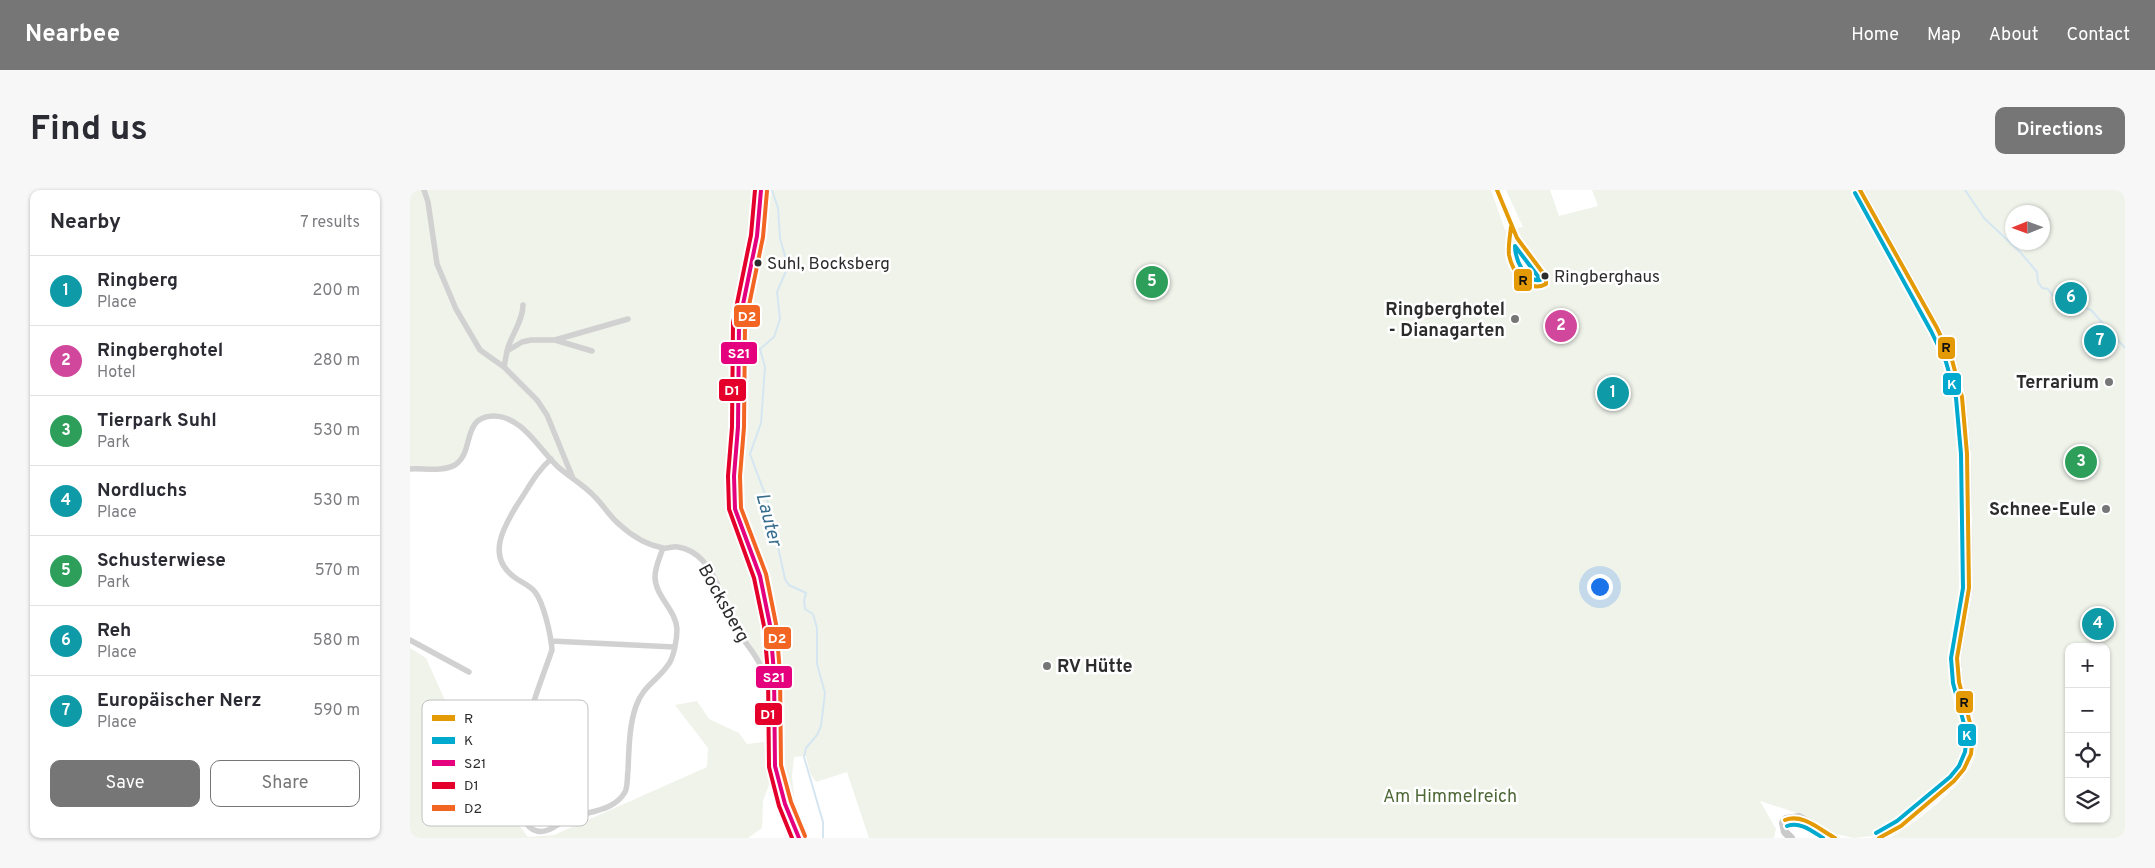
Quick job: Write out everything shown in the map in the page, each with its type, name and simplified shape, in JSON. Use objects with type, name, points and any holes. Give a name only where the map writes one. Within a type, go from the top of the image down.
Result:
[{"type":"main road","points":[[1860,190],[1937,328],[1952,360],[1962,397],[1967,454],[1969,574],[1967,599],[1957,658],[1959,682],[1972,734],[1971,754],[1964,769],[1954,781],[1901,826],[1879,838]]},
{"type":"main road","points":[[1791,838],[1785,832],[1783,823],[1786,818],[1795,817],[1835,838]]},
{"type":"street","points":[[424,190],[428,202],[438,264],[449,296],[480,350],[504,366],[529,390],[547,415],[572,476]]},
{"type":"street","points":[[761,190],[757,236],[739,324],[735,509],[760,576],[770,625],[775,766],[785,804],[799,838]]},
{"type":"street","points":[[504,366],[510,341],[523,313],[523,305]]},
{"type":"street","points":[[507,351],[522,342],[555,340],[628,319]]},
{"type":"street","points":[[555,340],[592,351]]},
{"type":"street","name":"Bocksberg","points":[[410,469],[439,469],[453,466],[462,459],[475,422],[484,416],[496,416],[510,420],[523,430],[558,467],[572,476],[596,498],[614,520],[631,535],[663,548],[677,547],[685,549],[694,553],[704,562],[721,591],[734,625],[761,666],[774,706]]},
{"type":"street","points":[[535,700],[552,650],[551,642],[537,593],[506,570],[499,552],[499,541],[503,528],[537,473],[551,459]]},
{"type":"street","points":[[588,812],[616,802],[624,794],[626,790],[632,725],[636,707],[649,684],[670,664],[677,627],[670,608],[656,585],[655,578],[663,548]]},
{"type":"street","points":[[410,640],[469,672]]},
{"type":"street","points":[[551,642],[674,647]]},
{"type":"street","points":[[528,826],[535,831],[543,832],[555,826]]},
{"type":"green space","name":"Am Himmelreich","points":[[410,190],[1491,190],[1505,230],[1523,227],[1506,190],[1550,190],[1559,216],[1598,206],[1592,190],[1855,190],[1933,331],[1954,384],[1959,415],[1965,570],[1960,610],[1951,645],[1952,667],[1967,721],[1968,746],[1958,770],[1907,816],[1874,836],[1853,838],[1837,834],[1803,815],[1760,801],[1776,829],[1774,838],[869,838],[847,772],[816,782],[810,773],[806,756],[794,757],[792,776],[794,796],[785,804],[775,766],[775,706],[764,676],[740,636],[704,562],[685,549],[663,548],[639,539],[558,467],[523,430],[496,416],[475,423],[465,450],[455,463],[449,466],[410,469]]},
{"type":"green space","points":[[1864,190],[2125,190],[2125,838],[1890,838],[1924,815],[1949,793],[1968,771],[1976,750],[1975,726],[1961,666],[1962,648],[1972,595],[1973,565],[1968,434],[1960,375],[1954,355]]},
{"type":"green space","points":[[410,648],[426,658],[445,700],[422,700],[422,826],[520,826],[528,837],[554,835],[574,826],[588,826],[588,820],[707,767],[708,748],[675,705],[697,701],[709,719],[739,733],[747,744],[764,742],[770,782],[763,801],[762,828],[748,838],[410,838]]},
{"type":"waterway","name":"Lauter","points":[[772,190],[778,208],[780,238],[787,263],[786,271],[777,292],[780,319],[774,337],[760,349],[765,367],[761,423],[750,454],[769,505],[785,579],[789,585],[806,593],[805,609],[813,614],[817,628],[817,664],[825,693],[821,726],[817,735],[806,748],[804,757],[823,822],[823,838]]},
{"type":"waterway","points":[[1965,190],[1984,218],[2021,253],[2037,272],[2038,282],[2042,288],[2048,289],[2053,296],[2091,310],[2125,348]]},
{"type":"transit line","name":"D1","points":[[755,190],[751,235],[733,323],[732,427],[728,476],[729,509],[754,578],[764,626],[768,673],[769,767],[779,806],[792,838]]},
{"type":"transit line","name":"S21","points":[[761,190],[757,236],[739,324],[738,427],[734,476],[735,509],[760,576],[770,625],[774,673],[775,766],[785,804],[799,838]]},
{"type":"transit line","name":"R","points":[[1497,190],[1517,238],[1546,277],[1546,284],[1533,286],[1517,274],[1509,255],[1511,227]]},
{"type":"transit line","name":"R","points":[[1860,190],[1937,328],[1952,360],[1962,397],[1967,454],[1969,588],[1957,658],[1959,682],[1973,734],[1971,754],[1964,769],[1954,781],[1901,826],[1879,838]]},
{"type":"transit line","name":"D2","points":[[767,191],[763,237],[745,325],[744,427],[740,476],[741,508],[766,574],[776,624],[780,673],[781,765],[791,802],[805,836]]},
{"type":"transit line","name":"K","points":[[1855,193],[1946,362],[1956,398],[1961,454],[1963,588],[1951,658],[1953,683],[1967,735],[1965,752],[1959,766],[1950,777],[1897,821],[1876,833]]},
{"type":"transit line","name":"K","points":[[1515,246],[1540,279],[1540,280],[1534,280],[1525,273],[1519,263],[1515,246]]},
{"type":"transit line","name":"R","points":[[1785,820],[1792,818],[1805,821],[1835,838]]},
{"type":"transit line","name":"K","points":[[1787,826],[1801,826],[1823,838]]},
{"type":"place","name":"Suhl, Bocksberg","points":[[758,263]]},
{"type":"place","name":"Ringberghaus","points":[[1545,276]]},
{"type":"place","name":"Schusterwiese","points":[[1152,282]]},
{"type":"place","name":"Reh","points":[[2071,298]]},
{"type":"place","name":"Ringberghotel - Dianagarten","points":[[1515,319]]},
{"type":"place","name":"Ringberghotel","points":[[1561,326]]},
{"type":"place","name":"Europäischer Nerz","points":[[2100,341]]},
{"type":"place","name":"Terrarium","points":[[2109,382]]},
{"type":"place","name":"Ringberg","points":[[1613,393]]},
{"type":"place","name":"Tierpark Suhl","points":[[2081,462]]},
{"type":"place","name":"Schnee-Eule","points":[[2106,509]]},
{"type":"place","name":"Nordluchs","points":[[2098,624]]},
{"type":"place","name":"RV Hütte","points":[[1047,666]]}]
